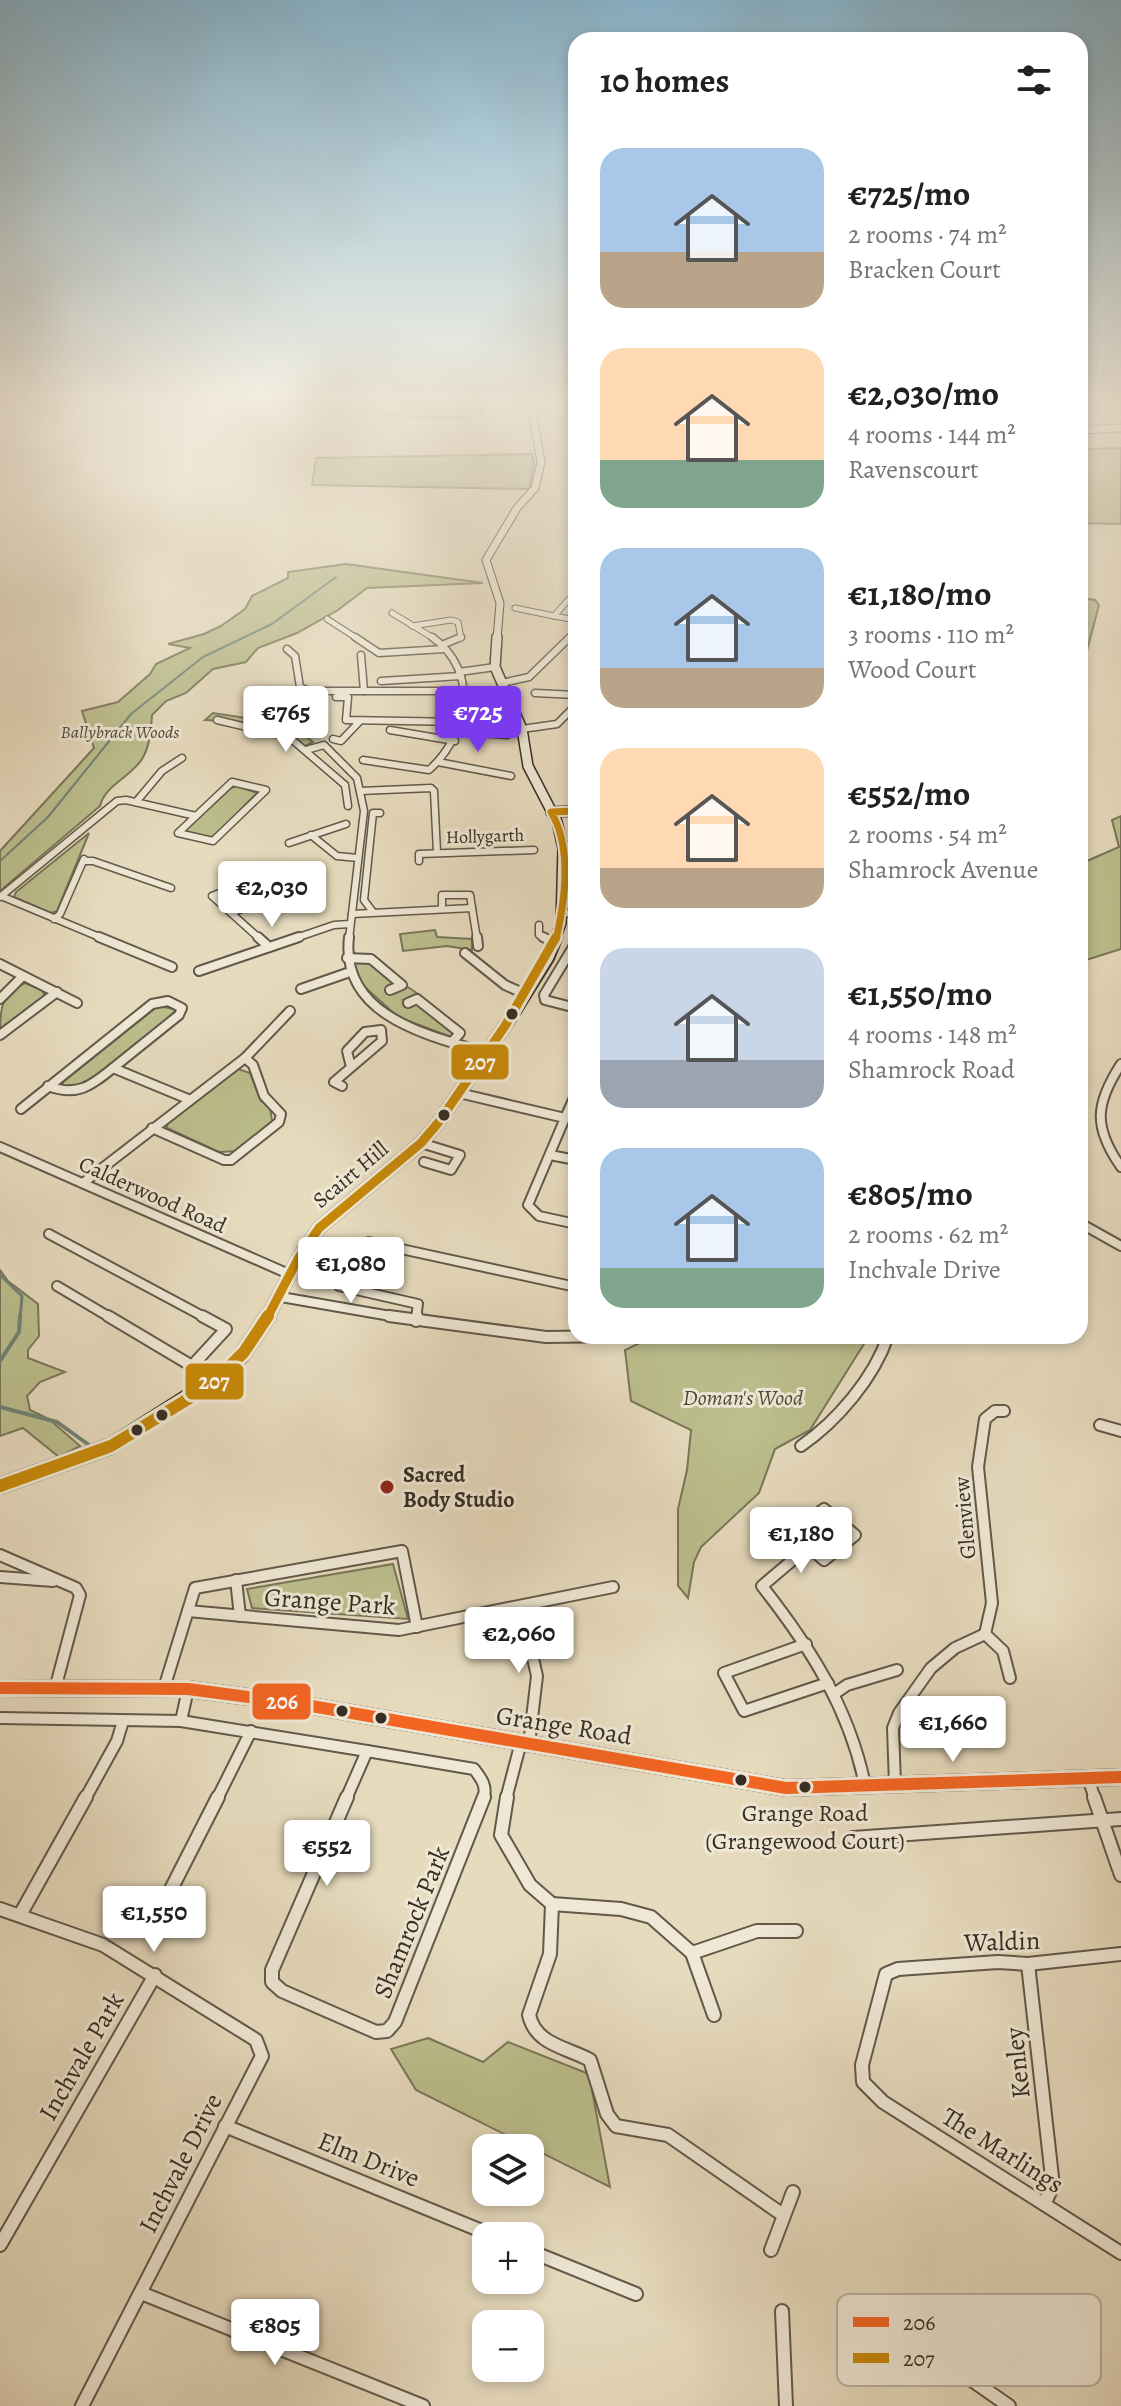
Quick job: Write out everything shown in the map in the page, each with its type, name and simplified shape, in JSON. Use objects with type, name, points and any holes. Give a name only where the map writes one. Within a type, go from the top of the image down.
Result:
[{"type":"street","points":[[381,681],[460,674],[495,667],[500,603],[486,560],[494,542],[515,514]]},
{"type":"street","points":[[554,616],[568,600]]},
{"type":"street","points":[[515,608],[568,619]]},
{"type":"street","points":[[363,760],[423,770],[433,768],[455,741],[466,704],[460,674],[443,647],[392,613]]},
{"type":"street","points":[[327,619],[379,653],[443,647],[461,638],[458,622],[451,620],[412,626]]},
{"type":"street","points":[[502,683],[529,677],[567,641]]},
{"type":"street","points":[[287,649],[295,656],[300,687],[304,689],[464,691]]},
{"type":"street","points":[[361,655],[364,691]]},
{"type":"street","name":"Scairt Hill","points":[[0,1486],[111,1446],[205,1389],[244,1352],[281,1297],[319,1228],[421,1143],[487,1053],[525,994],[555,943],[562,913],[564,859],[554,817],[528,766],[522,729],[495,667]]},
{"type":"street","points":[[535,693],[568,695]]},
{"type":"street","points":[[336,697],[348,697],[346,720],[462,722]]},
{"type":"street","points":[[466,704],[500,703]]},
{"type":"street","points":[[522,729],[557,724],[568,713]]},
{"type":"street","points":[[217,720],[278,733],[306,750],[345,785],[348,806]]},
{"type":"street","points":[[333,739],[341,741],[359,722]]},
{"type":"street","points":[[390,730],[455,741]]},
{"type":"street","points":[[459,732],[508,735]]},
{"type":"street","points":[[306,750],[319,745],[328,747],[357,778],[364,811],[347,973],[355,986],[395,1019],[487,1053]]},
{"type":"street","points":[[136,802],[145,788],[174,761],[182,758]]},
{"type":"street","points":[[438,762],[511,776]]},
{"type":"street","points":[[232,782],[266,790],[213,841],[178,833],[196,816],[232,782]]},
{"type":"street","name":"Hollygarth","points":[[360,791],[431,788],[434,791],[437,853]]},
{"type":"street","points":[[0,897],[45,863],[109,805],[126,800],[196,816]]},
{"type":"street","points":[[373,912],[364,900],[373,813],[380,813]]},
{"type":"street","points":[[554,817],[568,815]]},
{"type":"street","points":[[289,843],[346,824]]},
{"type":"street","points":[[311,835],[337,856],[358,858]]},
{"type":"street","name":"Hollygarth","points":[[419,861],[419,854],[534,850]]},
{"type":"street","points":[[54,919],[60,914],[85,858],[171,888]]},
{"type":"street","points":[[231,913],[280,894],[260,877],[212,896],[231,913],[269,947]]},
{"type":"street","points":[[442,909],[442,895],[470,895],[478,946]]},
{"type":"street","points":[[0,897],[172,967]]},
{"type":"street","points":[[352,914],[472,908]]},
{"type":"street","points":[[562,913],[568,913]]},
{"type":"street","points":[[199,971],[334,925],[350,924]]},
{"type":"street","points":[[539,925],[542,938],[555,943]]},
{"type":"street","points":[[465,953],[505,985],[525,994]]},
{"type":"street","points":[[568,955],[544,995],[552,1005],[568,1007]]},
{"type":"street","points":[[347,958],[371,959],[402,985],[390,990]]},
{"type":"street","points":[[0,964],[77,1003]]},
{"type":"street","points":[[301,989],[347,973]]},
{"type":"street","points":[[0,999],[23,976]]},
{"type":"street","points":[[0,1035],[57,992]]},
{"type":"street","points":[[408,1003],[417,999],[460,1033],[452,1042]]},
{"type":"street","points":[[21,1109],[48,1086],[152,1004],[164,1001],[182,1008],[179,1015],[85,1091],[73,1095],[48,1086]]},
{"type":"street","points":[[83,1183],[245,1058],[290,1011]]},
{"type":"street","points":[[351,1067],[347,1051],[365,1032],[381,1030],[395,1019]]},
{"type":"street","points":[[342,1086],[334,1082],[382,1041],[381,1030]]},
{"type":"street","points":[[152,1128],[224,1160],[238,1157],[279,1122],[281,1114],[264,1096],[253,1065],[245,1058]]},
{"type":"street","points":[[1121,1064],[1104,1089],[1099,1108],[1102,1134],[1121,1167]]},
{"type":"street","points":[[113,1068],[188,1099]]},
{"type":"street","points":[[459,1093],[568,1123]]},
{"type":"street","points":[[568,1112],[528,1205],[539,1216],[568,1222]]},
{"type":"street","points":[[421,1143],[460,1155],[451,1170],[424,1162]]},
{"type":"street","name":"Calderwood Road","points":[[0,1147],[291,1275]]},
{"type":"street","points":[[550,1155],[568,1158]]},
{"type":"street","points":[[1088,1227],[1121,1246]]},
{"type":"street","points":[[49,1234],[226,1329],[192,1366],[191,1376],[205,1389]]},
{"type":"street","points":[[369,1242],[568,1285]]},
{"type":"street","points":[[342,1279],[339,1286],[418,1304],[416,1321]]},
{"type":"street","points":[[57,1286],[192,1366]]},
{"type":"street","points":[[281,1297],[416,1321],[568,1339]]},
{"type":"street","points":[[801,1446],[822,1433],[841,1412],[885,1344]]},
{"type":"street","name":"Glenview","points":[[985,1634],[992,1603],[978,1467],[985,1419],[995,1411],[1004,1411]]},
{"type":"street","points":[[1100,1425],[1121,1431]]},
{"type":"street","points":[[824,1509],[855,1535],[824,1560],[808,1547],[793,1533],[824,1509]]},
{"type":"street","points":[[808,1547],[762,1586],[806,1644],[834,1694],[860,1753],[865,1785]]},
{"type":"street","name":"Grange Park","points":[[164,1688],[195,1588],[402,1551],[417,1627]]},
{"type":"street","points":[[0,1555],[76,1588],[80,1595],[55,1689]]},
{"type":"street","points":[[0,1577],[62,1582]]},
{"type":"street","name":"Grange Park","points":[[236,1580],[240,1616]]},
{"type":"street","name":"Grange Park","points":[[188,1611],[399,1630],[613,1587]]},
{"type":"street","points":[[521,1606],[537,1676],[525,1743],[503,1810],[501,1835],[530,1885],[552,1904],[621,1909],[651,1917],[692,1953],[714,2015]]},
{"type":"street","points":[[895,1786],[893,1728],[899,1713],[931,1668],[955,1648],[985,1634],[1003,1651],[1010,1678]]},
{"type":"street","points":[[806,1644],[724,1673],[744,1711],[828,1683]]},
{"type":"street","points":[[834,1694],[847,1685],[897,1670]]},
{"type":"street","name":"Grange Road","points":[[0,1688],[188,1689],[294,1703],[786,1788],[1121,1777]]},
{"type":"street","points":[[181,1721],[188,1689]]},
{"type":"street","points":[[0,1718],[181,1721],[367,1751]]},
{"type":"street","points":[[20,1915],[117,1741],[123,1721]]},
{"type":"street","points":[[161,1909],[251,1731]]},
{"type":"street","name":"Shamrock Park","points":[[367,1751],[474,1769],[482,1779],[486,1792],[395,2022],[387,2031],[376,2032],[282,1991],[272,1982],[272,1970],[367,1751]]},
{"type":"street","points":[[1088,1778],[1121,1875]]},
{"type":"street","points":[[853,1838],[1121,1819]]},
{"type":"street","points":[[552,1904],[549,1959],[529,2003],[529,2019],[538,2034],[550,2043],[590,2060],[607,2114],[616,2126],[668,2135],[783,2215]]},
{"type":"street","points":[[0,1910],[103,1945],[155,1975]]},
{"type":"street","points":[[692,1953],[757,1931],[796,1931]]},
{"type":"street","name":"Waldin","points":[[863,2082],[862,2065],[886,1974],[898,1969],[998,1962],[1028,1964],[1121,1954]]},
{"type":"street","name":"Kenley","points":[[1028,1964],[1053,2186],[1044,2204]]},
{"type":"street","name":"Inchvale Drive","points":[[82,2406],[262,2056],[256,2040],[155,1975]]},
{"type":"street","name":"Inchvale Park","points":[[0,2245],[155,1975]]},
{"type":"street","name":"The Marlings","points":[[863,2082],[883,2102],[1121,2253]]},
{"type":"street","name":"Elm Drive","points":[[225,2126],[472,2227]]},
{"type":"street","points":[[771,2250],[793,2192]]},
{"type":"street","points":[[544,2257],[636,2294]]},
{"type":"street","points":[[141,2293],[423,2406]]},
{"type":"street","points":[[782,2311],[786,2406]]},
{"type":"street","points":[[980,2386],[1009,2406]]},
{"type":"green space","points":[[1088,514],[1121,514],[1121,524],[1088,523]]},
{"type":"green space","name":"Ballybrack Woods","points":[[346,564],[483,583],[367,588],[338,610],[297,633],[258,648],[246,662],[213,669],[186,693],[166,701],[152,715],[151,732],[142,759],[107,792],[100,806],[0,891],[0,851],[94,748],[82,711],[118,702],[150,674],[156,664],[190,648],[168,644],[221,626],[245,609],[252,596],[288,578],[288,572]]},
{"type":"green space","points":[[1088,599],[1095,600],[1099,605],[1088,647]]},
{"type":"green space","points":[[213,713],[279,725],[313,742],[305,746],[269,729],[205,720]]},
{"type":"green space","points":[[237,786],[257,793],[212,839],[187,834],[187,829]]},
{"type":"green space","points":[[1121,816],[1121,949],[1088,959],[1088,861],[1119,847],[1112,820]]},
{"type":"green space","points":[[89,833],[57,911],[51,913],[14,897],[16,892]]},
{"type":"green space","points":[[254,882],[272,893],[232,909],[218,898]]},
{"type":"green space","points":[[435,930],[437,937],[472,939],[472,950],[447,946],[403,951],[400,934]]},
{"type":"green space","points":[[368,960],[393,983],[388,986],[394,992],[408,987],[418,994],[403,1000],[409,1005],[417,1003],[455,1031],[451,1037],[398,1017],[356,979],[354,963]]},
{"type":"green space","points":[[25,983],[42,990],[45,996],[0,1032],[2,1009],[7,997]]},
{"type":"green space","points":[[158,1006],[174,1009],[175,1013],[81,1089],[63,1087],[63,1082]]},
{"type":"green space","points":[[235,1068],[250,1073],[261,1101],[270,1107],[272,1121],[238,1151],[219,1152],[167,1128],[167,1122]]},
{"type":"green space","points":[[0,1270],[8,1281],[38,1304],[39,1336],[28,1350],[28,1358],[65,1372],[40,1382],[27,1396],[30,1410],[49,1419],[80,1446],[59,1457],[23,1428],[0,1436]]},
{"type":"green space","name":"Doman's Wood","points":[[637,1344],[864,1344],[810,1430],[775,1449],[759,1493],[701,1547],[694,1562],[688,1598],[678,1586],[678,1509],[687,1470],[691,1430],[631,1401],[625,1350]]},
{"type":"green space","points":[[393,1564],[408,1619],[252,1608],[247,1589]]},
{"type":"green space","points":[[428,2038],[483,2062],[508,2042],[589,2074],[610,2187],[544,2154],[544,2134],[504,2134],[416,2090],[391,2049]]},
{"type":"waterway","points":[[0,861],[48,817],[131,714],[203,657],[272,624],[336,577]]},
{"type":"waterway","points":[[0,1275],[22,1296],[20,1318]]},
{"type":"waterway","points":[[0,1361],[19,1332],[20,1316]]},
{"type":"waterway","points":[[0,1407],[57,1422],[89,1445]]},
{"type":"transit line","name":"207","points":[[0,1486],[111,1446],[211,1385],[244,1352],[274,1308],[298,1259],[319,1228],[421,1143],[438,1123],[505,1026],[555,943],[562,913],[564,859],[557,822],[551,812],[568,811]]},
{"type":"transit line","name":"206","points":[[0,1688],[188,1689],[294,1703],[786,1788],[1121,1777]]},
{"type":"place","name":"Sacred Body Studio","points":[[387,1487]]},
{"type":"place","name":"Grange Road (Grangewood Court)","points":[[805,1787]]}]
